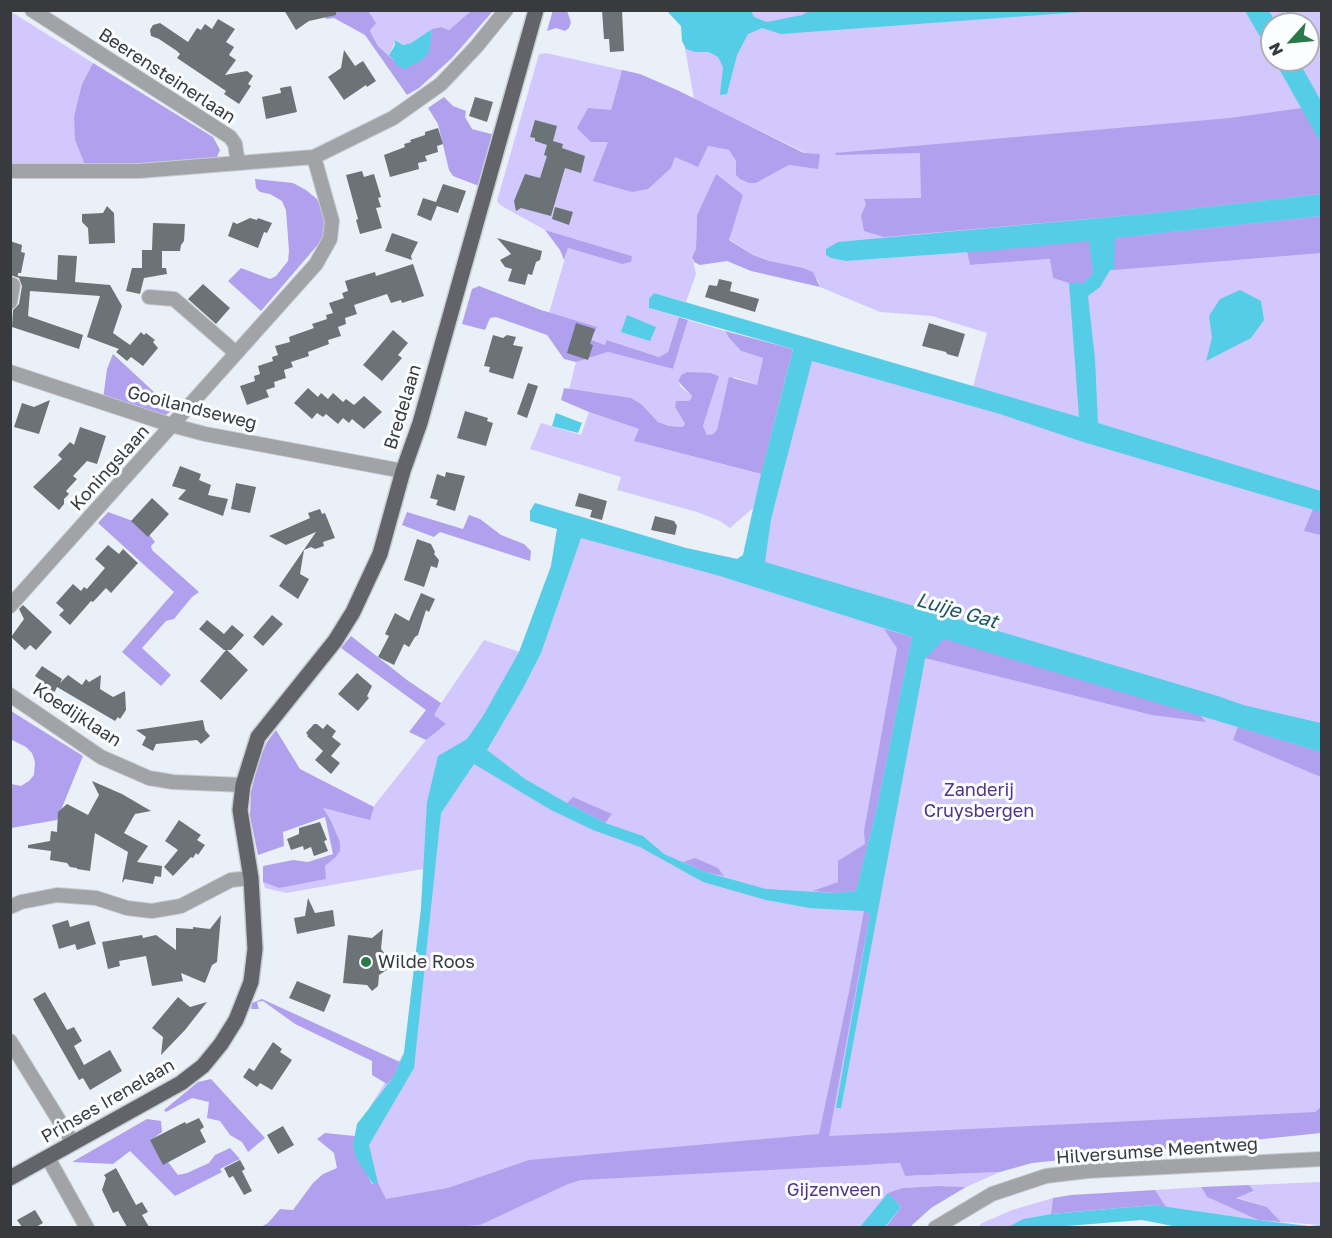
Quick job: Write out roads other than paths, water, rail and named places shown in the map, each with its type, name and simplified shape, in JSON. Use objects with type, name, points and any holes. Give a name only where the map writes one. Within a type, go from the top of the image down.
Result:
[{"type":"main road","name":"Bredelaan","points":[[243,785],[258,737],[335,641],[353,612],[380,554],[403,471],[420,423],[536,10]]},
{"type":"main road","points":[[243,785],[240,810],[250,878]]},
{"type":"main road","name":"Prinses Irenelaan","points":[[10,1178],[181,1083],[203,1066],[221,1044],[236,1020],[250,982],[255,949],[250,878]]},
{"type":"street","name":"Beerensteinerlaan","points":[[32,10],[230,137],[235,144],[238,163]]},
{"type":"street","points":[[10,171],[139,171],[314,157],[393,118],[441,84],[506,10]]},
{"type":"street","name":"Koningslaan","points":[[10,606],[316,264],[330,239],[332,221],[314,157]]},
{"type":"street","points":[[10,284],[13,285],[10,302]]},
{"type":"street","points":[[149,297],[174,299],[236,352]]},
{"type":"street","name":"Gooilandseweg","points":[[10,372],[205,434],[403,471]]},
{"type":"street","name":"Koedijklaan","points":[[10,695],[101,757],[149,778],[173,782],[243,785]]},
{"type":"street","points":[[10,907],[21,902],[57,895],[96,898],[127,908],[153,911],[181,906],[231,880],[250,878]]},
{"type":"street","points":[[10,1041],[73,1143]]},
{"type":"street","points":[[48,1158],[87,1227]]},
{"type":"street","name":"Hilversumse Meentweg","points":[[935,1227],[992,1194],[1046,1176],[1088,1171],[1322,1159]]},
{"type":"water","points":[[810,10],[1095,11],[781,34],[762,28],[748,34],[737,55],[727,94],[720,95],[723,67],[718,57],[709,52],[695,52],[686,49],[682,41],[681,26],[667,11],[751,11],[754,17],[767,22],[802,15]]},
{"type":"water","points":[[1245,11],[1270,12],[1260,12],[1260,37]]},
{"type":"water","points":[[432,29],[429,52],[423,59],[405,69],[396,65],[389,55],[395,45],[395,40],[403,45],[411,43]]},
{"type":"water","points":[[1281,72],[1305,72],[1321,101],[1321,143]]},
{"type":"water","points":[[1321,194],[1321,216],[1115,238],[1114,270],[1110,270],[1100,287],[1088,296],[1095,359],[1098,423],[1321,491],[1321,512],[1083,442],[1000,414],[812,361],[771,519],[765,562],[1243,705],[1321,723],[1321,752],[944,639],[925,659],[841,1108],[836,1108],[870,914],[864,911],[809,908],[766,900],[703,882],[640,847],[593,830],[551,810],[474,764],[441,813],[414,1068],[369,1145],[378,1183],[373,1184],[356,1158],[353,1145],[357,1124],[394,1076],[404,1053],[421,909],[427,802],[438,756],[467,739],[483,716],[519,652],[551,566],[557,529],[530,521],[530,511],[535,503],[686,548],[737,559],[743,555],[793,349],[649,308],[649,299],[654,293],[1079,417],[1069,283],[1084,283],[1093,273],[1089,241],[846,261],[826,255],[826,249],[838,242],[1154,213]],"holes":[[[581,538],[720,576],[912,637],[877,808],[856,891],[834,893],[766,889],[705,872],[664,854],[643,836],[605,823],[567,803],[525,779],[487,750],[541,653]]]},
{"type":"water","points":[[1240,290],[1261,301],[1264,320],[1251,338],[1206,361],[1212,338],[1209,316],[1220,299]]},
{"type":"water","points":[[627,315],[656,327],[650,341],[621,332]]},
{"type":"water","points":[[556,413],[582,423],[578,433],[552,426]]},
{"type":"water","points":[[888,1193],[901,1207],[885,1227],[860,1227]]},
{"type":"water","points":[[1154,1205],[1258,1220],[1309,1226],[1321,1225],[1321,1227],[1183,1228],[1142,1220],[1054,1227],[1008,1227],[1023,1219],[1051,1214]]},
{"type":"place","name":"Wilde Roos","points":[[366,962]]},
{"type":"water label","name":"Luije Gat","points":[[957,611]]},
{"type":"park label","name":"Zanderij Cruysbergen","points":[[979,800]]},
{"type":"park label","name":"Gijzenveen","points":[[834,1190]]}]
